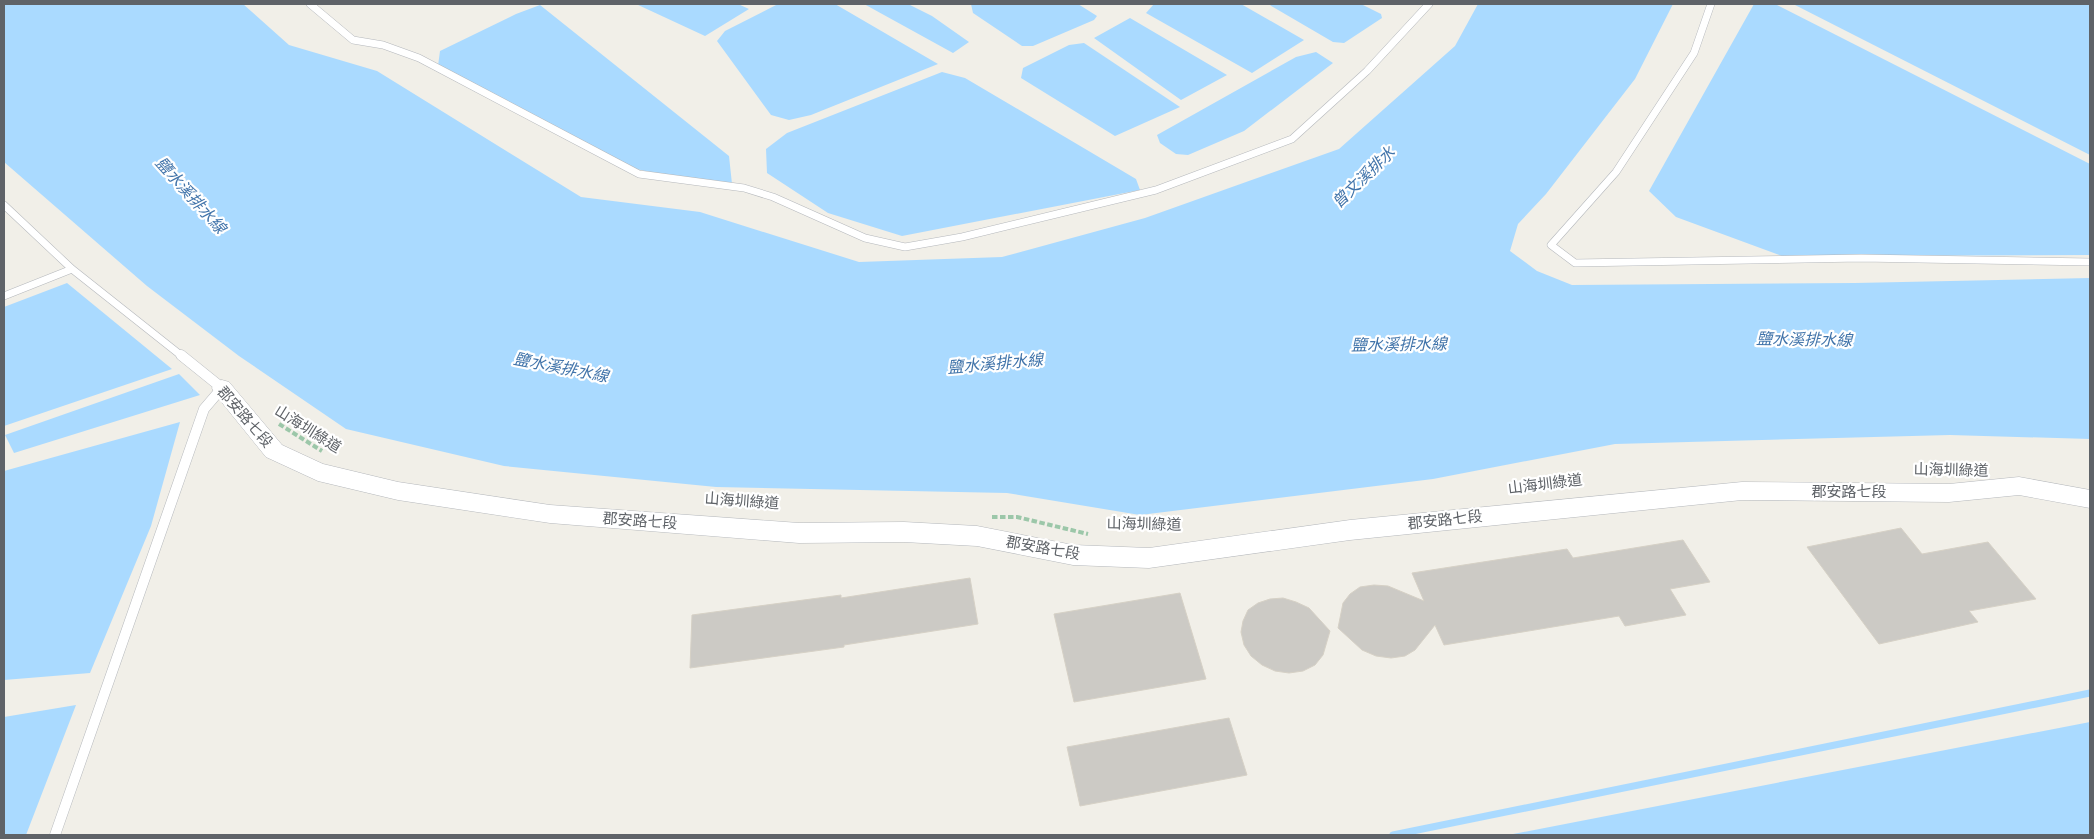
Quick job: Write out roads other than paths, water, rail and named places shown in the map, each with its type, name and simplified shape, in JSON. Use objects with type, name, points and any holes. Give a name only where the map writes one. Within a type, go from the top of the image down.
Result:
[{"type":"street","name":"郡安路七段","points":[[222,388],[274,451],[318,472],[398,491],[550,514],[799,533],[904,532],[977,536],[1073,555],[1149,558],[1350,530],[1742,491],[1949,493],[2019,486],[2090,499]]},
{"type":"lane","points":[[310,4],[353,40],[383,45],[419,58],[639,174],[744,188],[773,197],[865,238],[905,247],[962,237],[1156,190],[1292,138],[1367,71],[1429,4]]},
{"type":"lane","points":[[1711,4],[1694,53],[1616,172],[1551,245],[1575,263],[1861,258],[2090,262]]},
{"type":"lane","name":"郡安路七段","points":[[4,205],[72,269],[222,388]]},
{"type":"lane","points":[[4,296],[72,269]]},
{"type":"lane","points":[[55,835],[204,409],[222,388]]},
{"type":"water","points":[[4,4],[243,4],[289,45],[377,71],[581,197],[700,212],[859,262],[1002,257],[1145,218],[1339,149],[1455,46],[1478,4],[1673,4],[1635,79],[1546,194],[1518,224],[1510,251],[1537,271],[1572,285],[1855,283],[2090,278],[2090,439],[1950,435],[1615,444],[1433,479],[1140,515],[1007,493],[716,487],[504,466],[346,429],[239,356],[147,286],[4,162]]},
{"type":"water","points":[[636,4],[738,4],[749,9],[705,36]]},
{"type":"water","points":[[778,4],[835,4],[938,64],[811,115],[789,120],[771,115],[717,41],[725,31]]},
{"type":"water","points":[[864,4],[908,4],[932,16],[969,42],[953,53]]},
{"type":"water","points":[[971,4],[1078,4],[1097,16],[1094,20],[1033,46],[1022,46],[973,13]]},
{"type":"water","points":[[1154,4],[1241,4],[1304,40],[1252,73],[1146,13]]},
{"type":"water","points":[[1268,4],[1361,4],[1381,14],[1382,18],[1344,43],[1333,42]]},
{"type":"water","points":[[1754,4],[1775,4],[2090,164],[2090,255],[1782,256],[1676,217],[1649,191]]},
{"type":"water","points":[[1793,4],[2090,4],[2090,155],[1795,5]]},
{"type":"water","points":[[540,5],[729,156],[732,184],[679,179],[628,167],[438,66],[440,51],[516,14]]},
{"type":"water","points":[[1130,18],[1227,75],[1181,100],[1094,38]]},
{"type":"water","points":[[1084,43],[1180,107],[1115,136],[1021,78],[1023,68],[1069,45]]},
{"type":"water","points":[[1316,52],[1333,63],[1244,131],[1188,155],[1176,154],[1160,143],[1157,135],[1296,57]]},
{"type":"water","points":[[942,72],[965,78],[1136,179],[1140,190],[902,236],[828,213],[767,173],[766,149],[787,133]]},
{"type":"water","points":[[67,283],[172,369],[4,426],[4,307]]},
{"type":"water","points":[[179,374],[200,395],[14,453],[5,435]]},
{"type":"water","points":[[180,422],[151,526],[90,673],[4,680],[4,471]]},
{"type":"water","points":[[76,705],[26,835],[4,835],[4,717]]},
{"type":"water","points":[[2090,722],[2090,835],[1508,835]]},
{"type":"waterway","points":[[1393,835],[2090,693]]},
{"type":"water label","name":"曾文溪排水","points":[[1363,177]]},
{"type":"water label","name":"鹽水溪排水線","points":[[191,195]]},
{"type":"water label","name":"鹽水溪排水線","points":[[1804,339]]},
{"type":"water label","name":"鹽水溪排水線","points":[[1399,344]]},
{"type":"water label","name":"鹽水溪排水線","points":[[995,363]]},
{"type":"water label","name":"鹽水溪排水線","points":[[561,367]]}]
